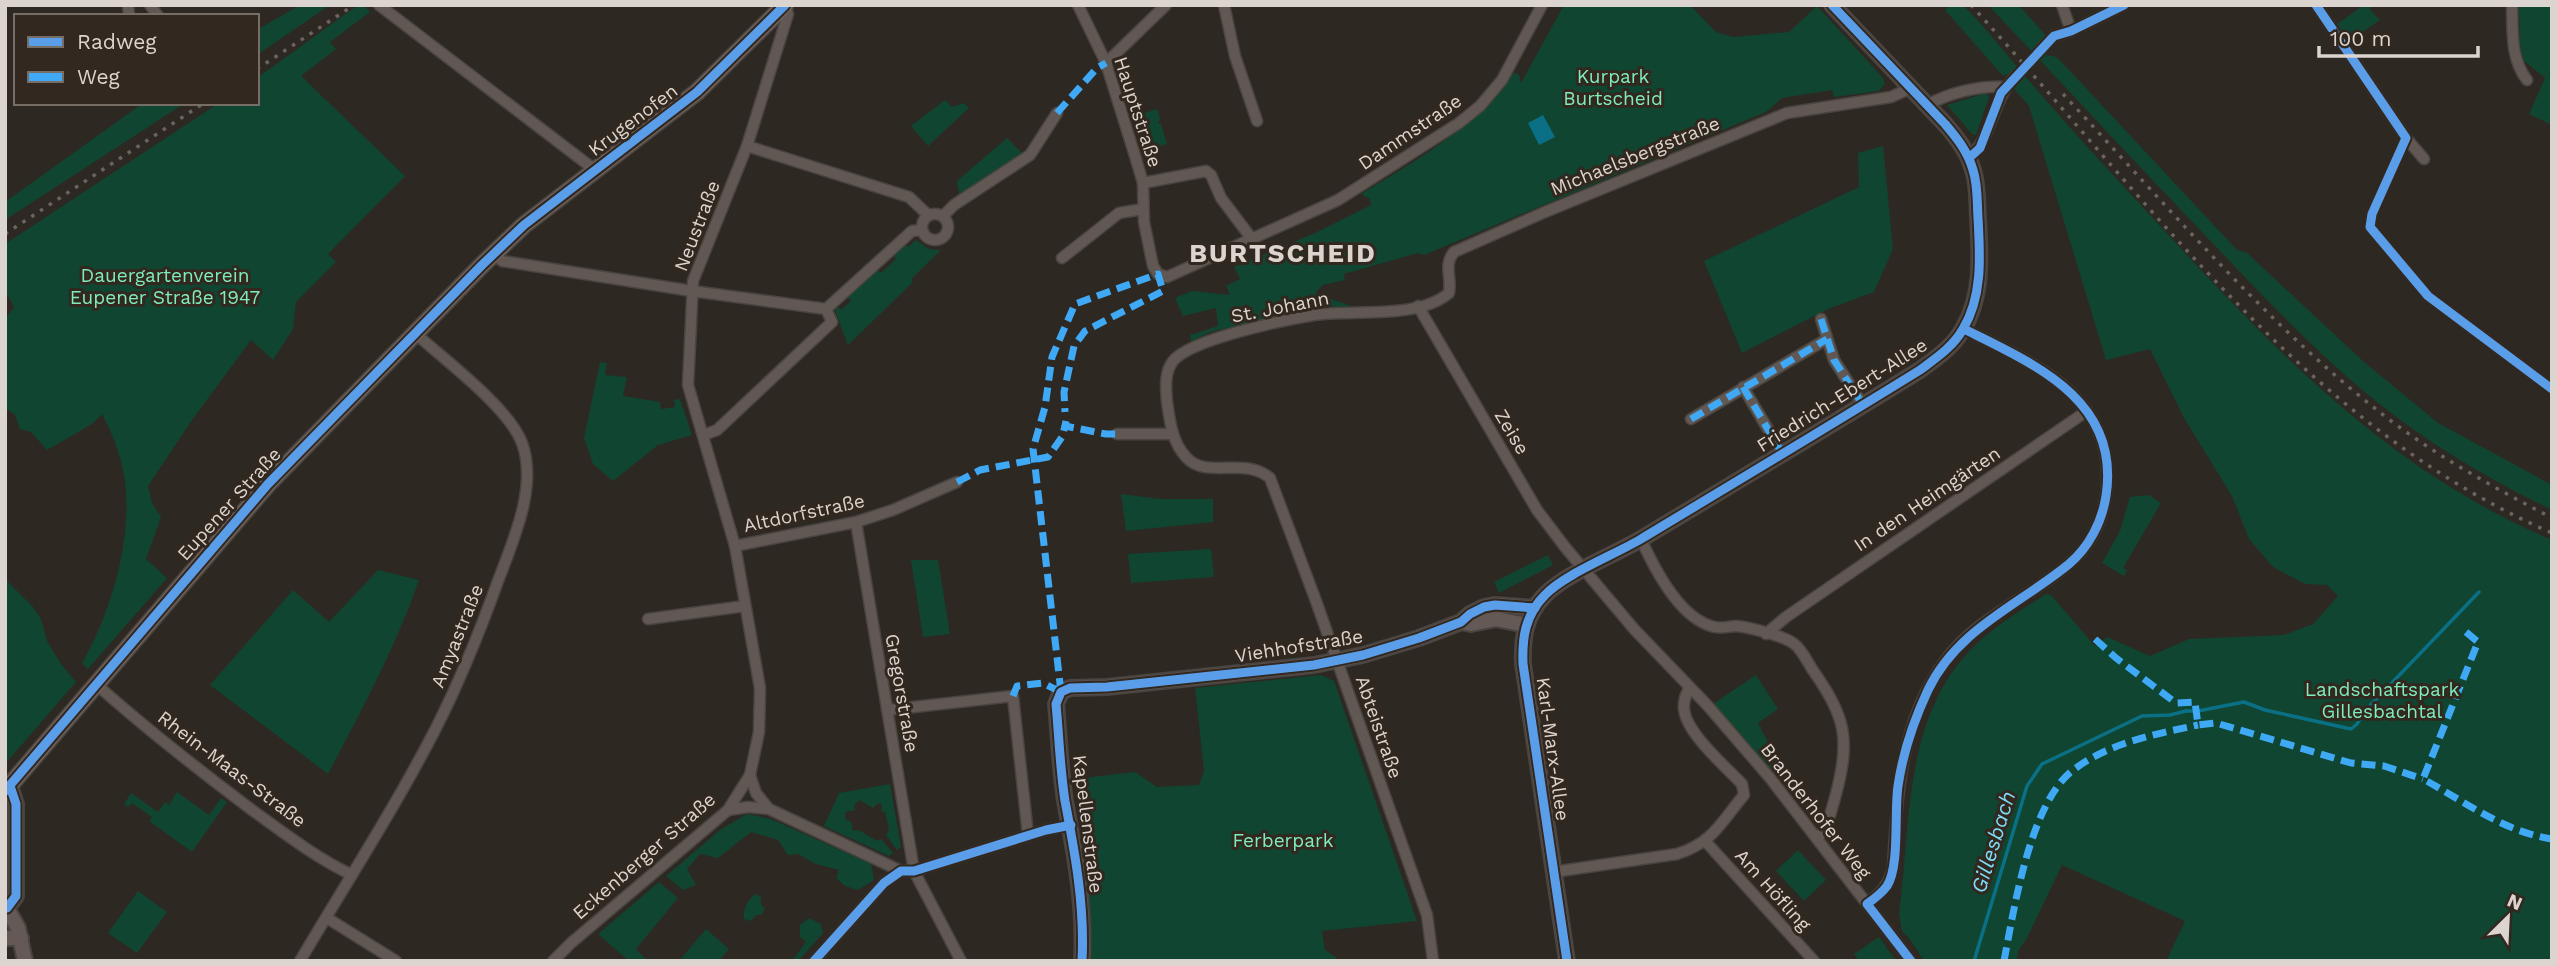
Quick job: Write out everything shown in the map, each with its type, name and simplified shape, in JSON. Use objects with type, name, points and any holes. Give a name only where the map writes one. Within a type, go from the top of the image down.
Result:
[{"type":"main road","name":"Krugenofen","points":[[494,253],[524,225],[697,92],[785,5]]},
{"type":"main road","points":[[1832,5],[1959,141],[1969,158]]},
{"type":"main road","name":"Friedrich-Ebert-Allee","points":[[1584,570],[1863,405],[1938,357],[1964,329],[1976,294],[1980,257],[1976,185],[1969,158]]},
{"type":"main road","name":"Eupener Straße","points":[[8,789],[268,484],[494,253]]},
{"type":"main road","name":"Karl-Marx-Allee","points":[[1567,961],[1522,643],[1525,625],[1544,595],[1584,570]]},
{"type":"main road","name":"Viehhofstraße","points":[[1060,692],[1070,688],[1150,683],[1338,661],[1419,638],[1461,622],[1469,614],[1494,605],[1535,608]]},
{"type":"main road","name":"Viehhofstraße","points":[[1461,622],[1471,624],[1483,620],[1504,619],[1525,625]]},
{"type":"main road","name":"Kapellenstraße","points":[[1060,692],[1056,704],[1065,800],[1071,825],[1082,919],[1083,961]]},
{"type":"main road","points":[[8,789],[16,804],[16,896],[6,907],[21,937],[25,961]]},
{"type":"main road","points":[[5,938],[21,937]]},
{"type":"street","points":[[379,5],[595,170]]},
{"type":"street","name":"Neustraße","points":[[735,546],[688,385],[692,281],[747,146],[788,14],[785,5]]},
{"type":"street","name":"Hauptstraße","points":[[1078,5],[1106,63],[1143,183],[1143,209],[1153,266],[1158,275]]},
{"type":"street","points":[[1106,63],[1166,5]]},
{"type":"street","points":[[1224,5],[1235,56],[1257,121]]},
{"type":"street","name":"Dammstraße","points":[[1158,275],[1176,273],[1338,200],[1459,123],[1480,106],[1502,80],[1542,5]]},
{"type":"street","points":[[2062,5],[2071,31]]},
{"type":"street","points":[[2041,49],[2054,36],[2071,31],[2124,5]]},
{"type":"street","points":[[2316,5],[2406,138],[2424,159]]},
{"type":"street","points":[[2512,5],[2513,49],[2519,70],[2526,80]]},
{"type":"street","points":[[1969,158],[1980,148],[2006,87],[2016,76]]},
{"type":"street","points":[[1926,106],[1942,97],[1993,86],[2006,87]]},
{"type":"street","name":"Michaelsbergstraße","points":[[1418,306],[1442,299],[1449,293],[1448,258],[1454,252],[1485,238],[1787,113],[1891,97],[1909,89]]},
{"type":"street","points":[[943,216],[954,205],[1030,155],[1057,113]]},
{"type":"street","points":[[747,146],[909,197],[929,215]]},
{"type":"street","points":[[1143,183],[1206,171],[1211,175],[1221,198],[1252,239]]},
{"type":"street","points":[[1062,258],[1119,213],[1143,209]]},
{"type":"street","points":[[929,215],[943,216],[948,228],[941,238],[929,239],[922,230],[923,221],[929,215]]},
{"type":"street","points":[[494,253],[502,261],[826,309],[912,231],[922,230]]},
{"type":"street","name":"St. Johann","points":[[1172,434],[1166,389],[1167,372],[1180,355],[1192,348],[1218,337],[1314,315],[1395,311],[1418,306]]},
{"type":"street","name":"Zeise","points":[[1418,306],[1537,510],[1584,570]]},
{"type":"street","points":[[704,435],[717,430],[832,322],[826,309]]},
{"type":"street","points":[[1821,319],[1834,360],[1863,405]]},
{"type":"street","points":[[1867,904],[1886,887],[1890,879],[1893,868],[1897,790],[1903,759],[1911,729],[1931,684],[1945,661],[1963,640],[2071,562],[2096,530],[2104,511],[2108,471],[2105,449],[2098,429],[2087,411],[2073,393],[2057,380],[2017,355],[1964,329]]},
{"type":"street","name":"Amyastraße","points":[[300,961],[410,776],[447,706],[485,617],[513,541],[528,482],[522,443],[507,417],[416,334]]},
{"type":"street","points":[[1691,419],[1827,339]]},
{"type":"street","points":[[1743,387],[1782,453]]},
{"type":"street","name":"In den Heimgärten","points":[[1766,634],[1786,617],[2087,411]]},
{"type":"street","points":[[1118,434],[1172,434]]},
{"type":"street","name":"Abteistraße","points":[[1172,434],[1187,460],[1200,467],[1251,468],[1262,471],[1270,478],[1338,661],[1427,915],[1433,961]]},
{"type":"street","name":"Altdorfstraße","points":[[735,546],[856,522],[893,510],[957,482]]},
{"type":"street","name":"Gregorstraße","points":[[856,522],[914,870],[961,961]]},
{"type":"street","points":[[1640,539],[1661,580],[1687,610],[1714,627],[1737,626],[1794,643],[1833,703],[1844,738],[1843,769],[1829,820],[1818,838]]},
{"type":"street","name":"Eckenberger Straße","points":[[553,961],[727,810],[750,775],[759,732],[760,688],[735,546]]},
{"type":"street","name":"Branderhofer Weg","points":[[1584,570],[1770,778],[1910,961]]},
{"type":"street","points":[[648,619],[744,606]]},
{"type":"street","name":"Rhein-Maas-Straße","points":[[96,684],[213,781],[335,867],[352,875]]},
{"type":"street","points":[[1553,872],[1677,854],[1706,842],[1744,794],[1742,784],[1698,737],[1690,724],[1684,712],[1684,699],[1689,688]]},
{"type":"street","points":[[887,710],[1013,696],[1028,835]]},
{"type":"street","points":[[750,775],[756,793],[769,810]]},
{"type":"street","points":[[727,810],[748,807],[769,810],[901,871],[914,870],[1028,835],[1071,825]]},
{"type":"street","name":"Am Höfling","points":[[1706,842],[1814,961]]},
{"type":"street","points":[[814,961],[884,883],[901,871]]},
{"type":"street","points":[[327,918],[396,961]]},
{"type":"green space","points":[[300,5],[330,5],[259,54],[259,29]]},
{"type":"green space","name":"Dauergartenverein Eupener Straße 1947","points":[[358,5],[364,5],[370,12],[330,42],[336,49],[301,76],[405,176],[328,254],[336,262],[296,302],[293,329],[273,360],[251,340],[148,486],[152,503],[161,517],[146,559],[167,578],[88,669],[82,663],[103,620],[123,547],[126,522],[124,475],[115,443],[102,414],[92,424],[47,450],[31,432],[20,429],[15,415],[5,408],[5,319],[14,307],[5,291],[5,244],[216,105],[259,105],[259,77]]},
{"type":"green space","name":"Kurpark Burtscheid","points":[[1564,5],[1690,5],[1716,32],[1733,37],[1789,32],[1817,6],[1885,83],[1879,91],[1834,97],[1832,90],[1782,98],[1766,112],[1424,255],[1418,253],[1344,274],[1345,280],[1323,285],[1315,293],[1356,308],[1326,306],[1309,309],[1210,332],[1191,342],[1190,335],[1218,326],[1216,308],[1183,316],[1175,298],[1192,291],[1230,295],[1226,286],[1240,279],[1234,267],[1315,233],[1371,205],[1370,199],[1361,194],[1424,155],[1464,126],[1499,92],[1514,72],[1519,75],[1521,83]]},
{"type":"green space","name":"Landschaftspark Gillesbachtal","points":[[1949,5],[1963,5],[2076,134],[2248,320],[2340,405],[2388,444],[2439,480],[2494,512],[2552,540],[2552,961],[2166,961],[2185,921],[2062,865],[2026,940],[2019,949],[2016,961],[1924,961],[1902,931],[1899,914],[1910,802],[1924,730],[1938,696],[1957,665],[1991,631],[2046,594],[2051,595],[2095,646],[2107,637],[2150,656],[2189,639],[2284,635],[2313,624],[2338,596],[2327,585],[2305,584],[2273,567],[2249,539],[2232,496],[2184,418],[2150,349],[2106,360],[2029,106],[2014,89],[2020,80],[2012,72],[2003,76],[1945,10]]},
{"type":"green space","points":[[1988,5],[2019,5],[2047,37],[2039,47],[2047,55],[2057,57],[2237,250],[2246,252],[2363,361],[2438,423],[2552,485],[2552,510],[2506,487],[2440,447],[2397,418],[2331,362],[2244,276]]},
{"type":"green space","points":[[2364,5],[2371,5],[2370,10],[2380,20],[2349,41],[2337,24]]},
{"type":"green space","points":[[2519,5],[2552,5],[2552,125],[2529,114],[2545,78],[2523,60]]},
{"type":"green space","points":[[1986,93],[1989,97],[1976,135],[1973,135],[1947,105]]},
{"type":"green space","points":[[945,100],[952,107],[964,103],[969,108],[928,146],[911,126]]},
{"type":"green space","points":[[140,105],[182,105],[5,220],[5,202]]},
{"type":"green space","points":[[1157,109],[1160,119],[1158,124],[1161,124],[1167,144],[1145,151],[1135,116]]},
{"type":"green space","points":[[1007,138],[1022,153],[959,195],[957,181]]},
{"type":"green space","points":[[1883,146],[1893,249],[1874,292],[1828,309],[1742,353],[1704,261],[1859,187],[1858,153]]},
{"type":"green space","points":[[916,240],[929,249],[941,250],[911,279],[913,282],[848,345],[833,305],[835,303],[841,310],[851,301],[845,294],[874,267],[881,273],[896,259],[890,252],[903,241],[908,247]]},
{"type":"green space","points":[[600,362],[607,363],[605,375],[627,377],[623,396],[660,402],[661,409],[675,407],[674,400],[680,399],[692,435],[658,445],[613,481],[593,464],[584,438]]},
{"type":"green space","points":[[1121,494],[1160,499],[1213,499],[1213,522],[1126,531]]},
{"type":"green space","points":[[2149,495],[2161,503],[2123,568],[2127,570],[2124,576],[2102,563],[2120,531],[2130,497]]},
{"type":"green space","points":[[1211,549],[1214,577],[1131,583],[1128,554]]},
{"type":"green space","points":[[1548,555],[1553,565],[1499,593],[1494,582]]},
{"type":"green space","points":[[911,560],[938,560],[950,634],[923,637]]},
{"type":"green space","points":[[378,570],[419,580],[389,654],[328,774],[210,685],[293,590],[329,622]]},
{"type":"green space","points":[[5,579],[33,607],[41,619],[47,641],[76,682],[5,764]]},
{"type":"green space","name":"Ferberpark","points":[[1321,675],[1334,681],[1417,921],[1322,931],[1325,950],[1336,957],[1337,961],[1090,961],[1089,918],[1075,782],[1083,778],[1135,772],[1157,787],[1199,785],[1204,771],[1195,688]]},
{"type":"green space","points":[[1756,675],[1778,709],[1758,723],[1781,775],[1776,779],[1713,704]]},
{"type":"green space","points":[[890,784],[901,847],[897,850],[886,835],[889,830],[885,812],[881,811],[882,805],[878,803],[873,808],[860,800],[854,805],[855,810],[845,812],[846,820],[851,821],[853,831],[859,830],[877,841],[881,839],[893,853],[889,856],[824,826],[839,793]]},
{"type":"green space","points":[[177,792],[209,815],[221,798],[227,802],[192,852],[149,821],[152,817],[132,803],[128,807],[124,804],[131,793],[158,812],[165,802],[169,805]]},
{"type":"green space","points":[[747,814],[771,819],[871,864],[874,880],[858,890],[845,886],[836,878],[839,870],[816,864],[798,854],[788,855],[778,840],[751,832],[718,858],[700,854],[687,869],[696,885],[683,890],[666,876],[720,830]]},
{"type":"green space","points":[[1798,850],[1826,880],[1804,901],[1776,871]]},
{"type":"green space","points":[[659,882],[678,898],[636,949],[648,961],[629,961],[598,934]]},
{"type":"green space","points":[[138,891],[167,912],[137,953],[108,933]]},
{"type":"green space","points":[[755,894],[761,897],[761,904],[765,909],[751,921],[744,919],[746,905]]},
{"type":"green space","points":[[809,918],[821,924],[823,933],[798,961],[792,961],[806,942],[800,937],[800,925]]},
{"type":"green space","points":[[706,929],[729,949],[719,961],[679,961]]},
{"type":"green space","points":[[1879,937],[1896,961],[1859,961],[1854,954]]},
{"type":"water","points":[[1543,115],[1555,137],[1539,145],[1528,123]]},
{"type":"waterway","name":"Gillesbach","points":[[2186,711],[2244,702],[2265,710],[2351,729],[2364,712],[2479,592]]},
{"type":"waterway","name":"Gillesbach","points":[[1974,961],[2027,786],[2042,764],[2142,716],[2170,715],[2186,711]]},
{"type":"tunnel","points":[[2016,76],[2041,49]]},
{"type":"railway","points":[[259,68],[354,5]]},
{"type":"railway","points":[[1971,5],[2167,229],[2235,301],[2306,370],[2382,432],[2463,488],[2552,533]]},
{"type":"railway","points":[[2063,94],[2212,256],[2331,371],[2372,406],[2437,453],[2552,518]]},
{"type":"railway","points":[[5,234],[201,105]]},
{"type":"marked path","points":[[1057,113],[1097,68],[1106,63]]},
{"type":"marked path","points":[[1061,692],[1033,449],[1045,407],[1052,357],[1075,304],[1158,274],[1163,291],[1085,331],[1074,346],[1064,392],[1065,412]]},
{"type":"marked path","points":[[1821,319],[1834,360],[1863,405]]},
{"type":"marked path","points":[[1691,419],[1827,339]]},
{"type":"marked path","points":[[1743,387],[1782,453]]},
{"type":"marked path","points":[[1066,421],[1065,426],[1117,434]]},
{"type":"marked path","points":[[957,482],[980,470],[1048,457],[1062,437],[1065,426]]},
{"type":"marked path","points":[[2466,632],[2478,642],[2423,779],[2501,823],[2552,839]]},
{"type":"marked path","points":[[2095,639],[2176,703],[2195,702],[2198,725],[2216,723],[2351,763],[2384,766],[2423,779]]},
{"type":"marked path","points":[[1013,696],[1017,686],[1043,683],[1061,692]]},
{"type":"marked path","points":[[2004,961],[2026,859],[2045,807],[2057,787],[2072,771],[2101,753],[2132,741],[2198,725]]},
{"type":"cycle path","points":[[5,791],[268,484],[482,265],[524,225],[697,92],[785,5]]},
{"type":"cycle path","points":[[1567,961],[1523,664],[1524,636],[1533,611],[1545,595],[1565,580],[1641,539],[1920,370],[1954,341],[1963,329],[1974,303],[1979,275],[1979,232],[1976,182],[1968,157],[1945,124],[1832,5]]},
{"type":"cycle path","points":[[1969,158],[1980,148],[2001,93],[2054,36],[2071,31],[2124,5]]},
{"type":"cycle path","points":[[2316,5],[2406,138],[2372,214],[2370,227],[2428,296],[2552,389]]},
{"type":"cycle path","points":[[1911,961],[1867,904],[1885,889],[1891,877],[1900,773],[1909,737],[1928,690],[1940,669],[1972,634],[2050,579],[2083,550],[2094,533],[2106,496],[2107,463],[2100,434],[2086,410],[2044,372],[1964,329]]},
{"type":"cycle path","points":[[1082,961],[1081,900],[1063,789],[1056,704],[1061,692],[1070,688],[1107,687],[1314,665],[1363,655],[1419,638],[1461,622],[1484,607],[1495,605],[1535,608]]},
{"type":"cycle path","points":[[5,905],[7,908],[16,896],[16,804],[10,786]]},
{"type":"cycle path","points":[[814,961],[884,883],[901,871],[914,871],[1046,830],[1071,825]]},
{"type":"district","name":"BURTSCHEID","points":[[1283,253]]}]
